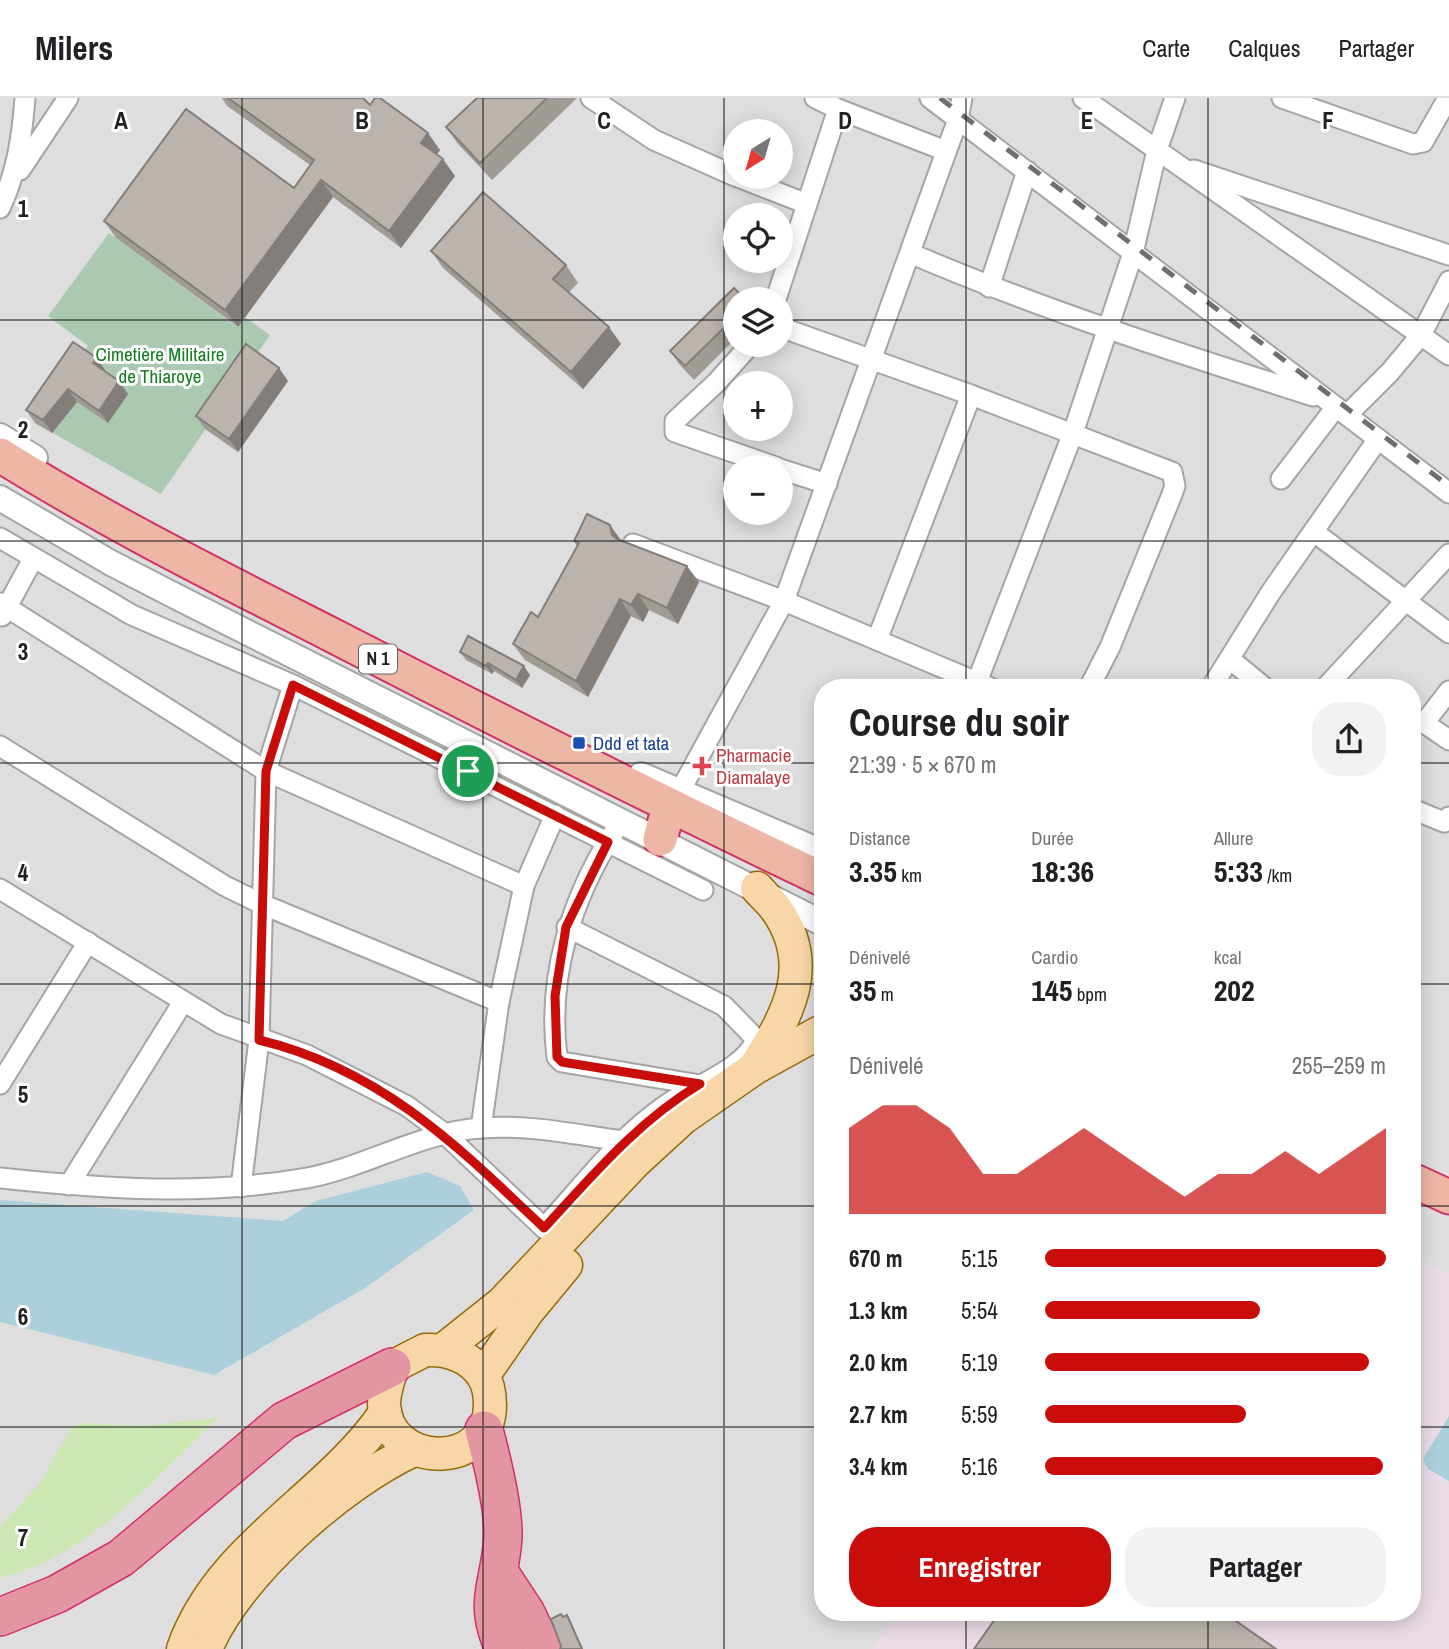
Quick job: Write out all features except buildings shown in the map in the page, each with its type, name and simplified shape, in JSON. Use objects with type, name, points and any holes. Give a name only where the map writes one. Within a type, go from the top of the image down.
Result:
[{"type":"highway","name":"N 1","points":[[0,454],[132,532],[488,715],[669,814],[758,868],[814,894]]},
{"type":"highway","name":"N 1","points":[[0,479],[203,592],[411,698],[669,814]]},
{"type":"highway","name":"N 1","points":[[758,868],[814,878]]},
{"type":"highway","points":[[1421,1168],[1435,1184]]},
{"type":"highway","points":[[0,1616],[57,1594],[121,1558],[284,1420],[392,1367]]},
{"type":"highway","points":[[484,1430],[503,1534],[499,1572],[491,1605],[496,1631],[504,1649]]},
{"type":"highway","points":[[499,1572],[502,1609],[517,1649]]},
{"type":"highway","points":[[499,1572],[530,1649]]},
{"type":"highway","points":[[499,1572],[526,1614],[543,1649]]},
{"type":"main road","points":[[755,1068],[790,1007],[795,985],[790,936],[758,868]]},
{"type":"main road","points":[[443,1350],[502,1303],[553,1234],[663,1136],[712,1097],[755,1068],[814,1035]]},
{"type":"main road","points":[[483,1376],[527,1311],[596,1228],[635,1188],[692,1136],[739,1100],[814,1053]]},
{"type":"main road","points":[[425,1350],[443,1350],[467,1358],[483,1376],[490,1393],[490,1412],[484,1430],[474,1442],[453,1453],[430,1455],[414,1450],[391,1429],[385,1413],[385,1390],[392,1367],[425,1350]]},
{"type":"main road","points":[[183,1649],[202,1609],[241,1558],[358,1449],[385,1413]]},
{"type":"main road","points":[[206,1649],[253,1577],[291,1540],[363,1478],[414,1450]]},
{"type":"street","points":[[11,184],[22,143],[25,98]]},
{"type":"street","points":[[0,208],[11,184],[68,98]]},
{"type":"street","points":[[591,98],[654,140],[723,170]]},
{"type":"street","points":[[815,98],[946,151]]},
{"type":"street","points":[[930,98],[1449,493]]},
{"type":"street","points":[[669,814],[784,601],[912,254],[958,119],[962,98]]},
{"type":"street","points":[[1083,98],[1449,355]]},
{"type":"street","points":[[986,679],[1133,253],[1157,150],[1175,98]]},
{"type":"street","points":[[1282,98],[1413,144],[1423,142],[1442,103]]},
{"type":"street","points":[[780,287],[838,109]]},
{"type":"street","points":[[1177,164],[1449,255]]},
{"type":"street","points":[[989,287],[1027,171]]},
{"type":"street","points":[[770,189],[807,204]]},
{"type":"street","points":[[912,254],[989,287],[1107,330],[1337,408]]},
{"type":"street","points":[[1281,480],[1337,408],[1421,335],[1449,281]]},
{"type":"street","points":[[793,332],[1164,466],[1175,478],[1171,497],[1110,647],[1093,679]]},
{"type":"street","points":[[739,357],[675,421],[674,432],[740,455]]},
{"type":"street","points":[[877,640],[971,395]]},
{"type":"street","points":[[0,436],[175,536],[630,770],[669,814]]},
{"type":"street","points":[[1217,679],[1271,592],[1378,439]]},
{"type":"street","points":[[793,473],[827,484]]},
{"type":"street","points":[[0,498],[144,580],[622,820],[669,814],[814,850]]},
{"type":"street","points":[[1314,532],[1449,633]]},
{"type":"street","points":[[0,538],[132,615],[293,685],[703,890]]},
{"type":"street","points":[[633,544],[784,601],[970,679]]},
{"type":"street","points":[[1333,679],[1449,554]]},
{"type":"street","points":[[33,559],[2,610],[266,771],[524,886]]},
{"type":"street","points":[[1231,660],[1254,679]]},
{"type":"street","points":[[241,1187],[259,1040],[266,771],[293,685]]},
{"type":"street","points":[[1449,691],[1428,718],[1427,725],[1449,740]]},
{"type":"street","points":[[0,746],[201,873],[264,905],[499,1002]]},
{"type":"street","points":[[1421,813],[1444,822],[1449,817]]},
{"type":"street","points":[[481,1128],[499,1002],[524,886],[555,815]]},
{"type":"street","points":[[622,820],[608,842],[566,927],[555,996],[557,1057],[562,1062],[700,1084]]},
{"type":"street","points":[[758,868],[814,916]]},
{"type":"street","points":[[0,889],[221,1024],[259,1040],[307,1055],[376,1087],[445,1135],[553,1234],[624,1141],[664,1106],[723,1072],[754,1047],[756,1039],[724,1006],[566,927]]},
{"type":"street","points":[[0,1084],[88,942]]},
{"type":"street","points":[[69,1185],[183,1002]]},
{"type":"street","points":[[0,1178],[181,1191],[241,1187],[309,1177],[445,1135],[481,1128],[529,1129],[624,1141]]},
{"type":"street","points":[[1435,1184],[1449,1216]]},
{"type":"shaded area","points":[[0,98],[1449,98],[1449,1649],[0,1649]]},
{"type":"shaded area","points":[[1421,1259],[1449,1274],[1449,1649],[871,1649],[891,1621],[1421,1621]]},
{"type":"green space","name":"Cimetière Militaire de Thiaroye","points":[[109,233],[237,327],[245,317],[270,335],[161,494],[35,423],[88,346],[48,316]]},
{"type":"green space","points":[[218,1418],[145,1489],[91,1534],[32,1568],[0,1578],[0,1527],[39,1484],[73,1426],[84,1423],[139,1426]]},
{"type":"water","points":[[427,1172],[460,1186],[474,1210],[365,1288],[214,1375],[0,1322],[0,1200],[283,1221],[316,1201]]},
{"type":"water","points":[[1449,1416],[1449,1481],[1428,1469],[1423,1459]]},
{"type":"railway","points":[[940,98],[1449,486]]},
{"type":"place","name":"Ddd et tata","points":[[579,743]]},
{"type":"place","name":"Pharmacie Diamalaye","points":[[702,766]]},
{"type":"route","points":[[293,685],[468,771],[608,842],[566,927],[555,996],[557,1057],[562,1062],[700,1084],[664,1106],[624,1141],[544,1228],[445,1135],[408,1106],[376,1087],[307,1055],[259,1040],[266,771],[293,685]]}]
